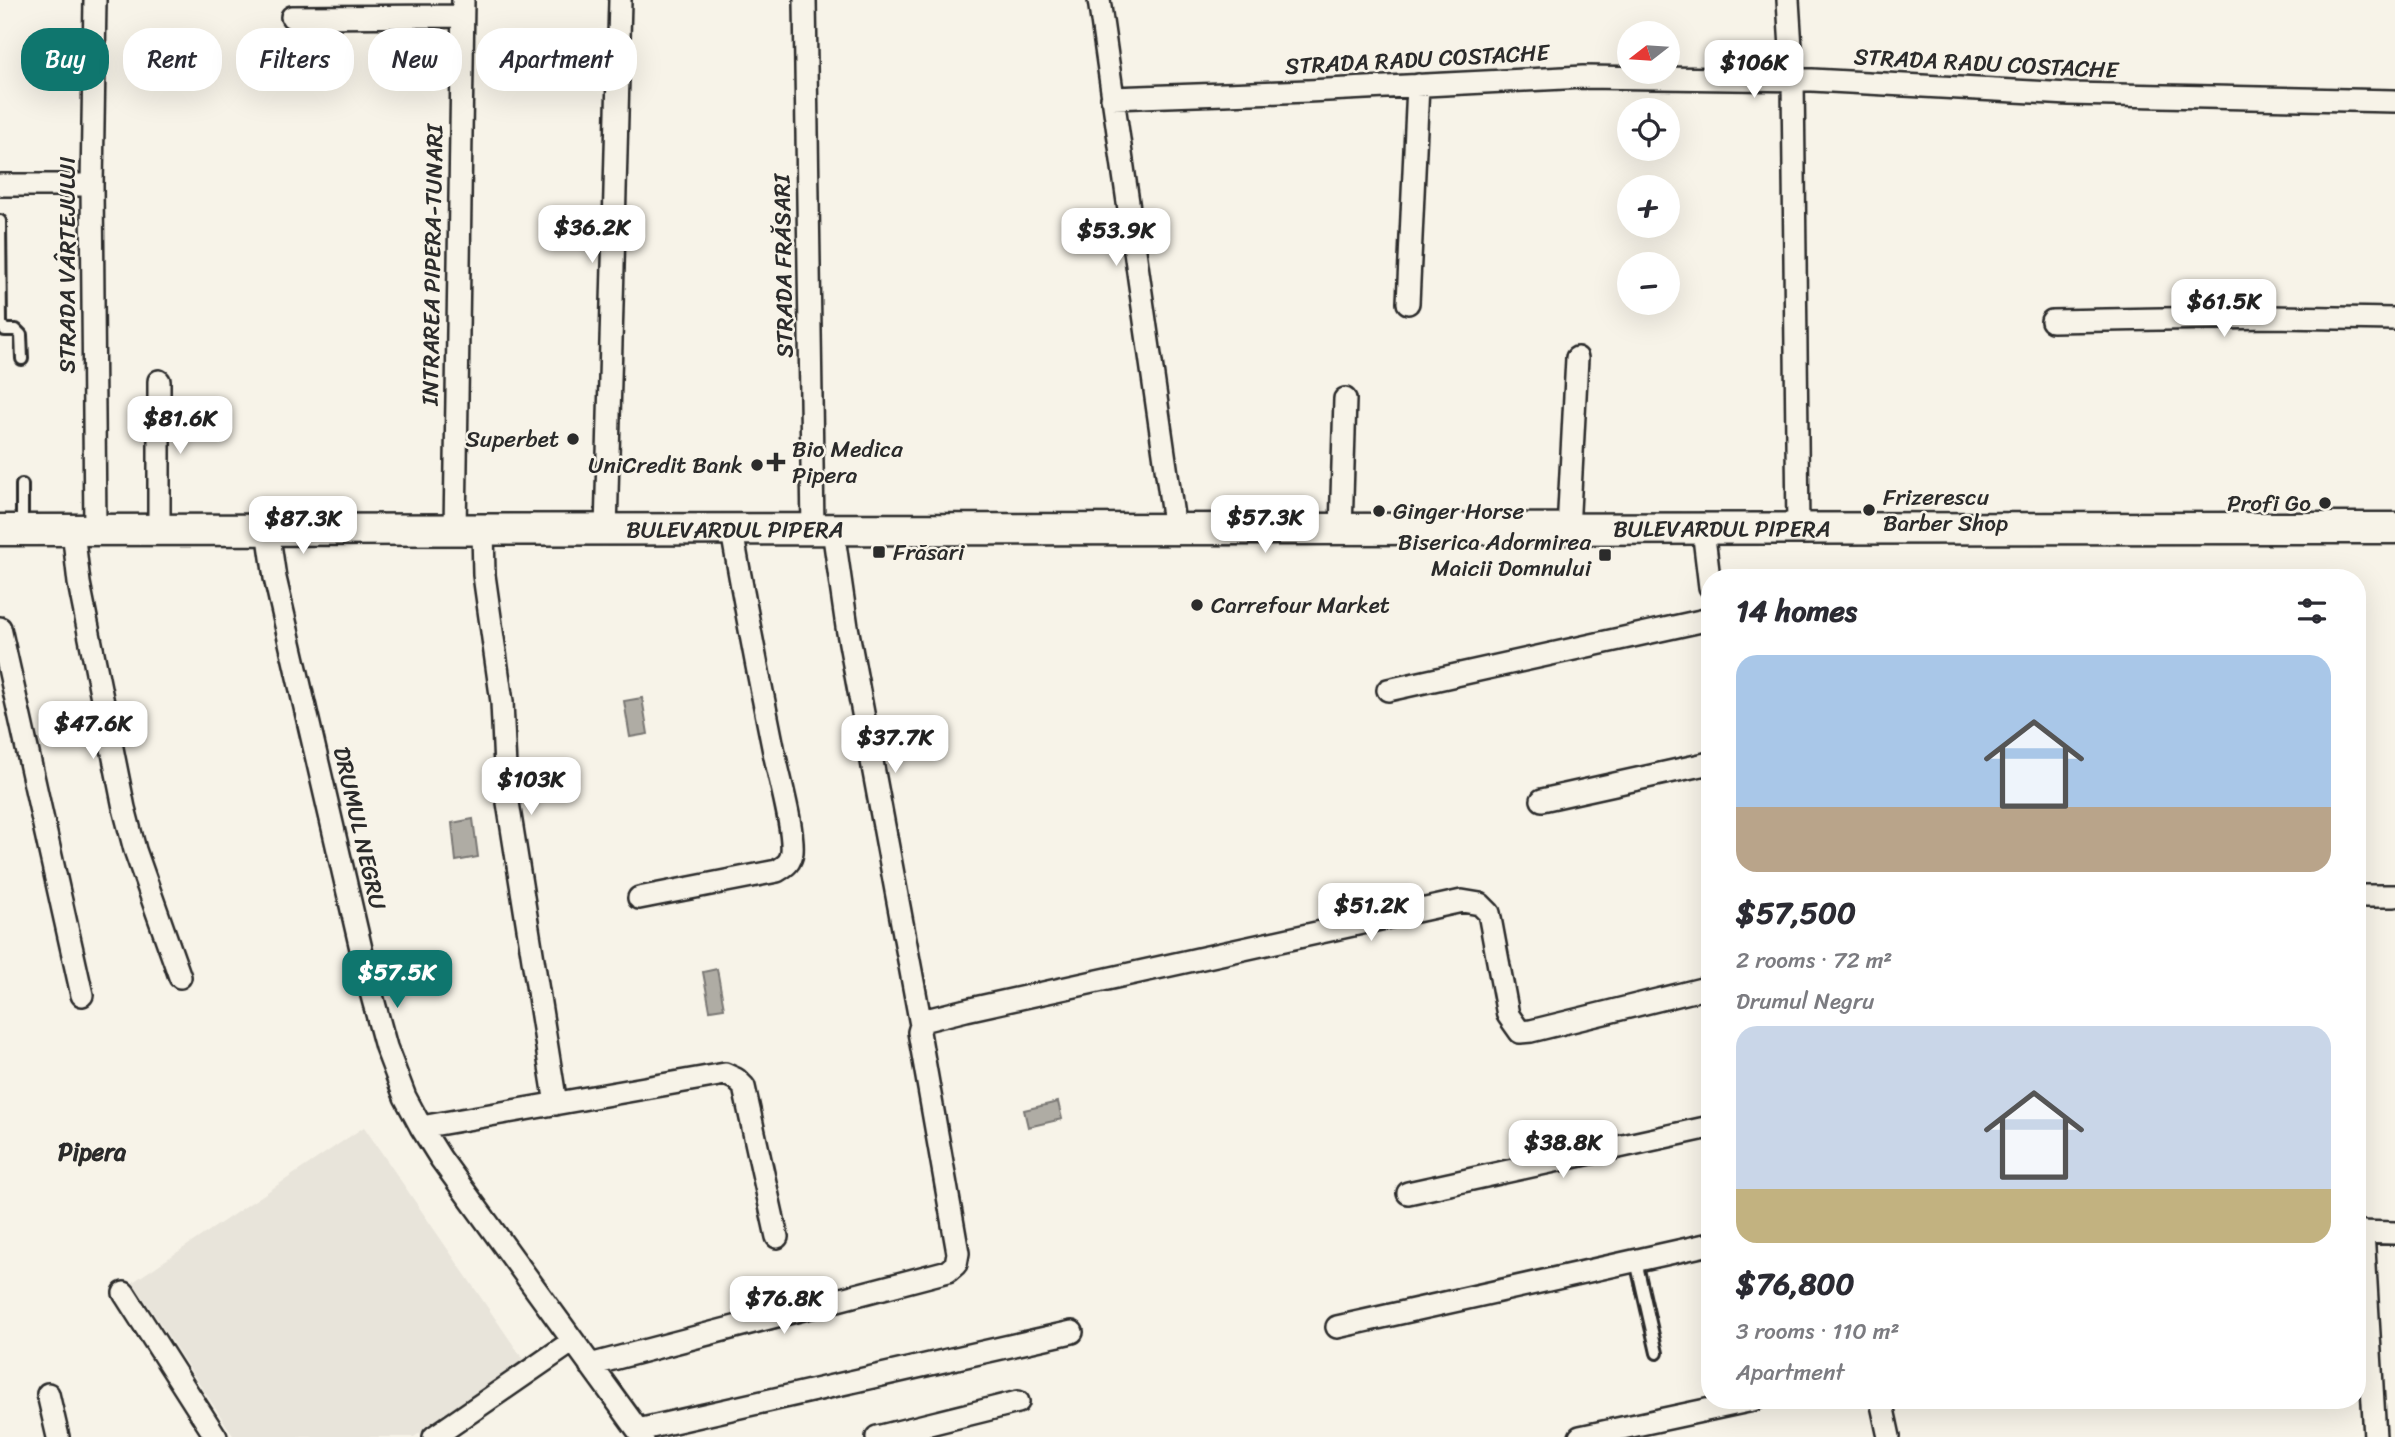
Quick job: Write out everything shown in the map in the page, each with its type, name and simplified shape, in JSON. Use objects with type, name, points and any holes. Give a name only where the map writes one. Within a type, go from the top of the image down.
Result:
[{"type":"main road","name":"BULEVARDUL PIPERA","points":[[11,530],[2395,528]]},
{"type":"street","name":"STRADA VÂRTEJULUI","points":[[95,0],[84,530],[79,583],[124,808],[135,850],[180,977]]},
{"type":"street","points":[[606,531],[620,0]]},
{"type":"street","name":"STRADA FRĂSARI","points":[[590,1365],[948,1271],[956,1264],[958,1253],[919,1032],[920,1025],[847,627],[823,530],[805,0]]},
{"type":"street","points":[[1099,0],[1175,530]]},
{"type":"street","points":[[1788,0],[1793,80],[1798,529]]},
{"type":"street","points":[[292,16],[463,8]]},
{"type":"street","name":"INTRAREA PIPERA-TUNARI","points":[[463,8],[469,530],[484,575],[502,702],[506,790],[556,1104]]},
{"type":"street","name":"STRADA RADU COSTACHE","points":[[1112,98],[1583,77],[1793,80],[2069,94],[2395,101]]},
{"type":"street","points":[[1408,303],[1418,85]]},
{"type":"street","points":[[0,184],[92,185]]},
{"type":"street","points":[[2052,321],[2271,317],[2395,319]]},
{"type":"street","points":[[1568,530],[1577,358]]},
{"type":"street","points":[[159,381],[159,530]]},
{"type":"street","points":[[1341,530],[1345,399]]},
{"type":"street","points":[[1703,529],[1708,569]]},
{"type":"street","name":"DRUMUL NEGRU","points":[[268,530],[275,578],[378,1021],[405,1097],[440,1159],[641,1434]]},
{"type":"street","points":[[639,898],[777,871],[791,860],[793,849],[789,826],[748,626],[732,531]]},
{"type":"street","points":[[1388,690],[1701,621]]},
{"type":"street","points":[[0,628],[82,995]]},
{"type":"street","points":[[1542,800],[1701,765]]},
{"type":"street","points":[[2366,896],[2395,896]]},
{"type":"street","points":[[920,1025],[926,1020],[965,1010],[1462,901],[1480,904],[1489,914],[1508,1014],[1520,1032],[1701,989]]},
{"type":"street","points":[[421,1127],[725,1074],[736,1079],[744,1087],[748,1097],[777,1237]]},
{"type":"street","points":[[1408,1193],[1701,1129]]},
{"type":"street","points":[[2366,1232],[2395,1233]]},
{"type":"street","points":[[1337,1327],[1701,1246]]},
{"type":"street","points":[[124,1293],[216,1437]]},
{"type":"street","points":[[2366,1314],[2375,1437]]},
{"type":"street","points":[[641,1434],[1072,1332]]},
{"type":"street","points":[[435,1437],[573,1341]]},
{"type":"street","points":[[48,1394],[58,1437]]},
{"type":"street","points":[[877,1437],[1018,1402]]},
{"type":"street","points":[[1580,1437],[1711,1409]]},
{"type":"street","points":[[1883,1409],[1889,1437]]},
{"type":"lane","points":[[0,221],[1,324],[5,330],[16,330],[21,335],[22,359]]},
{"type":"lane","points":[[11,530],[22,485]]},
{"type":"lane","points":[[1636,1261],[1657,1353]]},
{"type":"shaded area","points":[[642,698],[648,734],[630,737],[624,701]]},
{"type":"shaded area","points":[[473,819],[478,857],[456,861],[452,823]]},
{"type":"shaded area","points":[[717,969],[724,1008],[710,1010],[703,972]]},
{"type":"shaded area","points":[[1058,1102],[1062,1119],[1028,1127],[1024,1110]]},
{"type":"shaded area","points":[[364,1127],[525,1362],[414,1437],[234,1437],[133,1282]]},
{"type":"place","name":"Superbet","points":[[573,439]]},
{"type":"place","name":"Bio Medica Pipera","points":[[776,462]]},
{"type":"place","name":"UniCredit Bank","points":[[757,465]]},
{"type":"place","name":"Profi Go","points":[[2325,503]]},
{"type":"place","name":"Frizerescu Barber Shop","points":[[1869,510]]},
{"type":"place","name":"Ginger Horse","points":[[1379,511]]},
{"type":"place","name":"Frăsari","points":[[879,552]]},
{"type":"place","name":"Biserica Adormirea Maicii Domnului","points":[[1605,555]]},
{"type":"place","name":"Carrefour Market","points":[[1197,605]]},
{"type":"district","name":"Pipera","points":[[92,1152]]}]
